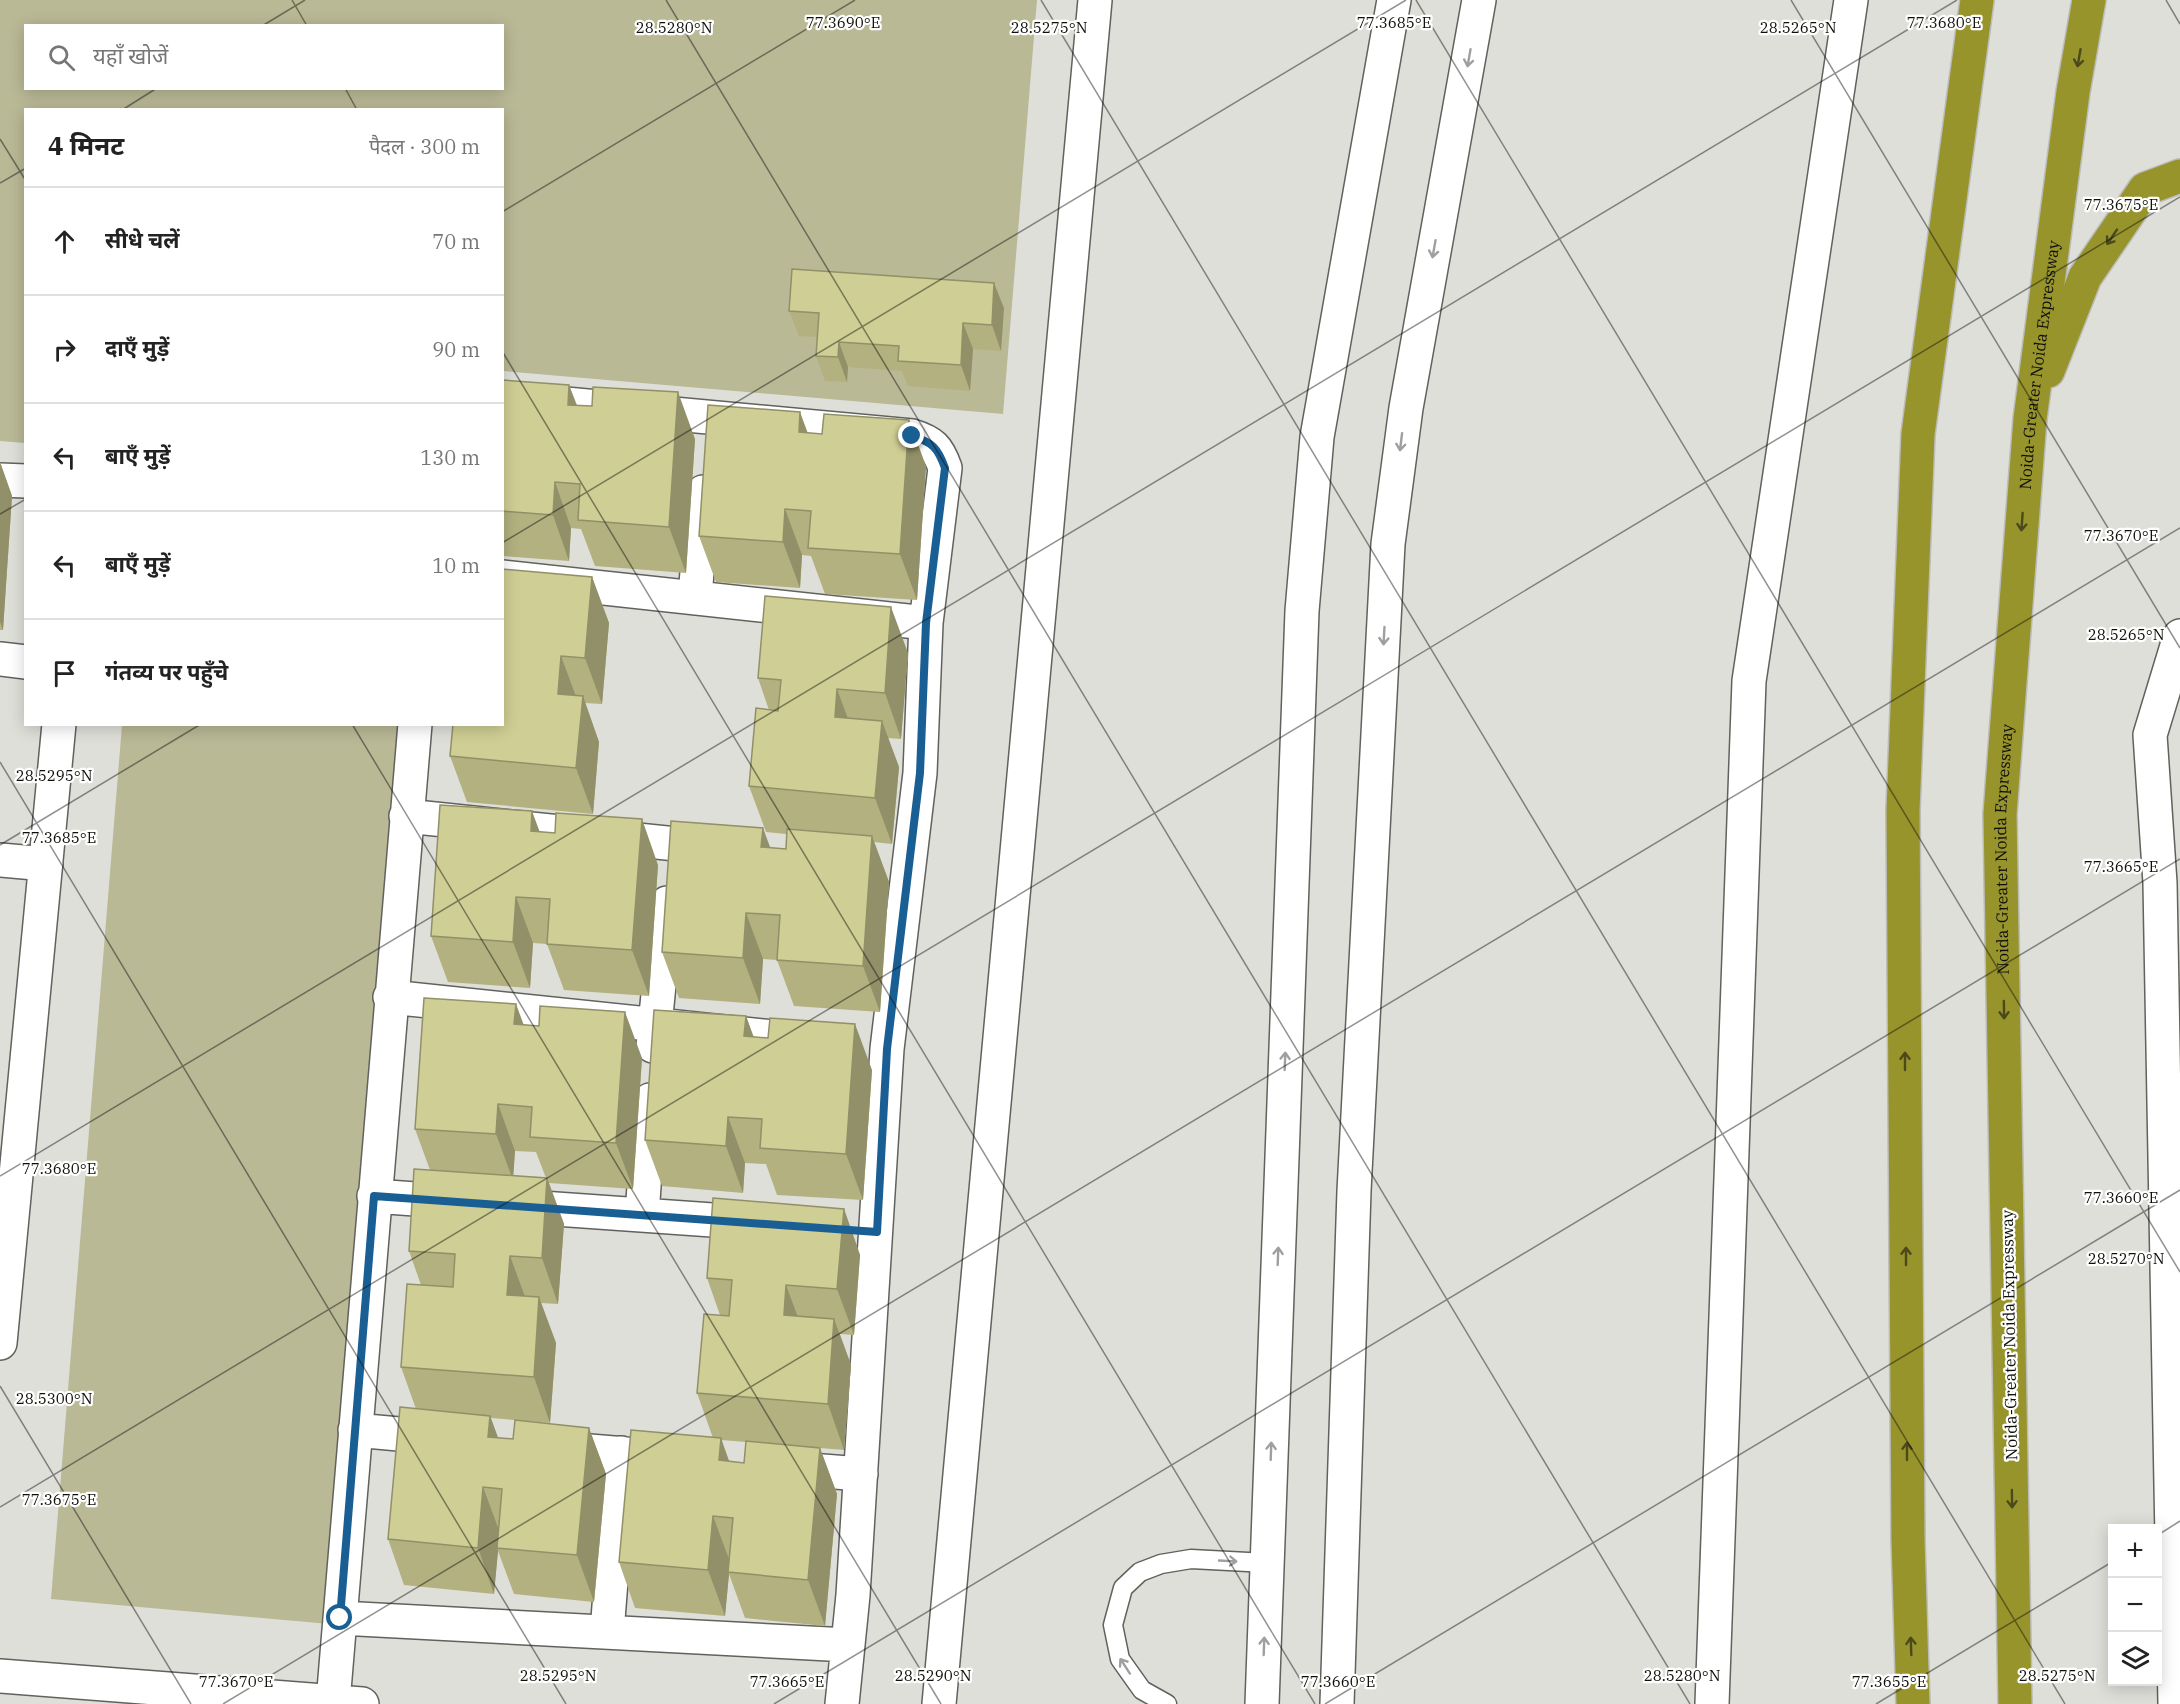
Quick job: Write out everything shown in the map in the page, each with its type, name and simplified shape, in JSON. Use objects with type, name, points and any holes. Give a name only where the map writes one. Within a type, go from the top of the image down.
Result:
[{"type":"highway","points":[[1913,1704],[1908,1540],[1903,810],[1918,435],[1977,0]]},
{"type":"highway","name":"Noida-Greater Noida Expressway","points":[[2016,1704],[2000,814],[2030,419],[2073,92],[2089,0]]},
{"type":"highway","points":[[2030,419],[2085,278],[2145,189],[2180,176]]},
{"type":"street","points":[[939,1704],[1095,0]]},
{"type":"street","points":[[1262,1704],[1303,599],[1317,437],[1394,0]]},
{"type":"street","points":[[1337,1704],[1354,1191],[1388,544],[1406,408],[1479,0]]},
{"type":"street","points":[[1712,1704],[1749,681],[1851,0]]},
{"type":"street","points":[[504,398],[912,436],[930,442],[939,452],[945,468],[926,623],[920,773],[887,1049],[861,1474],[842,1704]]},
{"type":"street","points":[[695,598],[709,417]]},
{"type":"street","points":[[0,480],[24,481]]},
{"type":"street","points":[[504,577],[926,623]]},
{"type":"street","points":[[2175,1704],[2170,883],[2150,735],[2180,636]]},
{"type":"street","points":[[0,659],[24,662]]},
{"type":"street","points":[[2150,735],[2180,693]]},
{"type":"street","points":[[0,1343],[11,1123],[46,864],[59,726]]},
{"type":"street","points":[[0,1676],[256,1700],[347,1703],[340,1618],[390,997],[415,726]]},
{"type":"street","points":[[406,816],[744,851]]},
{"type":"street","points":[[642,1215],[655,1025],[673,844]]},
{"type":"street","points":[[0,860],[46,864]]},
{"type":"street","points":[[874,865],[909,869]]},
{"type":"street","points":[[390,997],[887,1049]]},
{"type":"street","points":[[374,1196],[783,1225]]},
{"type":"street","points":[[842,1229],[877,1232]]},
{"type":"street","points":[[355,1430],[470,1440]]},
{"type":"street","points":[[528,1445],[701,1460]]},
{"type":"street","points":[[607,1632],[621,1453]]},
{"type":"street","points":[[758,1465],[861,1474]]},
{"type":"street","points":[[340,1618],[848,1645]]},
{"type":"lane","points":[[1167,1704],[1142,1690],[1120,1659],[1113,1625],[1123,1588],[1140,1572],[1161,1564],[1191,1559],[1267,1563]]},
{"type":"green space","points":[[0,0],[1037,0],[1003,414],[504,371],[504,108],[24,108],[24,443],[0,441]]},
{"type":"green space","points":[[122,726],[403,726],[329,1624],[51,1599]]},
{"type":"building","points":[[792,269],[994,283],[992,325],[963,323],[961,365],[898,361],[899,346],[839,342],[838,357],[816,356],[819,313],[789,311]]},
{"type":"building","points":[[504,380],[569,385],[568,405],[592,406],[593,387],[678,392],[669,527],[578,520],[580,484],[555,482],[553,515],[504,511]]},
{"type":"building","points":[[708,405],[800,412],[799,432],[822,434],[824,414],[909,420],[900,554],[808,548],[811,511],[785,509],[783,542],[699,536]]},
{"type":"building","points":[[504,569],[592,577],[585,658],[561,656],[558,694],[583,696],[576,768],[450,756],[453,726],[504,726]]},
{"type":"building","points":[[765,596],[891,607],[885,693],[837,689],[835,717],[882,721],[875,798],[749,786],[756,708],[778,711],[781,680],[758,678]]},
{"type":"building","points":[[440,805],[532,811],[531,831],[555,833],[556,813],[642,819],[632,950],[547,944],[550,899],[516,897],[513,942],[431,936]]},
{"type":"building","points":[[671,821],[763,828],[761,847],[786,849],[787,829],[872,836],[863,966],[777,960],[780,915],[746,913],[743,958],[662,952]]},
{"type":"building","points":[[424,998],[516,1004],[514,1024],[539,1026],[540,1006],[625,1012],[616,1143],[530,1137],[532,1107],[498,1104],[496,1134],[415,1129]]},
{"type":"building","points":[[654,1010],[746,1016],[744,1036],[768,1038],[770,1018],[855,1024],[846,1154],[760,1148],[762,1119],[728,1117],[726,1146],[645,1140]]},
{"type":"building","points":[[414,1169],[547,1178],[542,1258],[510,1256],[507,1295],[539,1297],[534,1377],[401,1367],[407,1284],[453,1287],[455,1254],[409,1251]]},
{"type":"building","points":[[713,1198],[844,1209],[837,1289],[786,1285],[784,1315],[834,1319],[828,1404],[697,1393],[704,1314],[729,1316],[732,1280],[707,1278]]},
{"type":"building","points":[[400,1407],[490,1416],[488,1437],[513,1439],[515,1420],[589,1428],[577,1555],[497,1548],[502,1489],[483,1487],[478,1548],[388,1539]]},
{"type":"building","points":[[631,1430],[721,1438],[719,1460],[744,1463],[746,1441],[820,1448],[808,1580],[728,1572],[733,1518],[713,1516],[708,1570],[619,1562]]},
{"type":"route","points":[[340,1618],[374,1196],[877,1232],[887,1049],[920,773],[926,623],[945,468],[939,452],[930,442],[912,436]]}]
